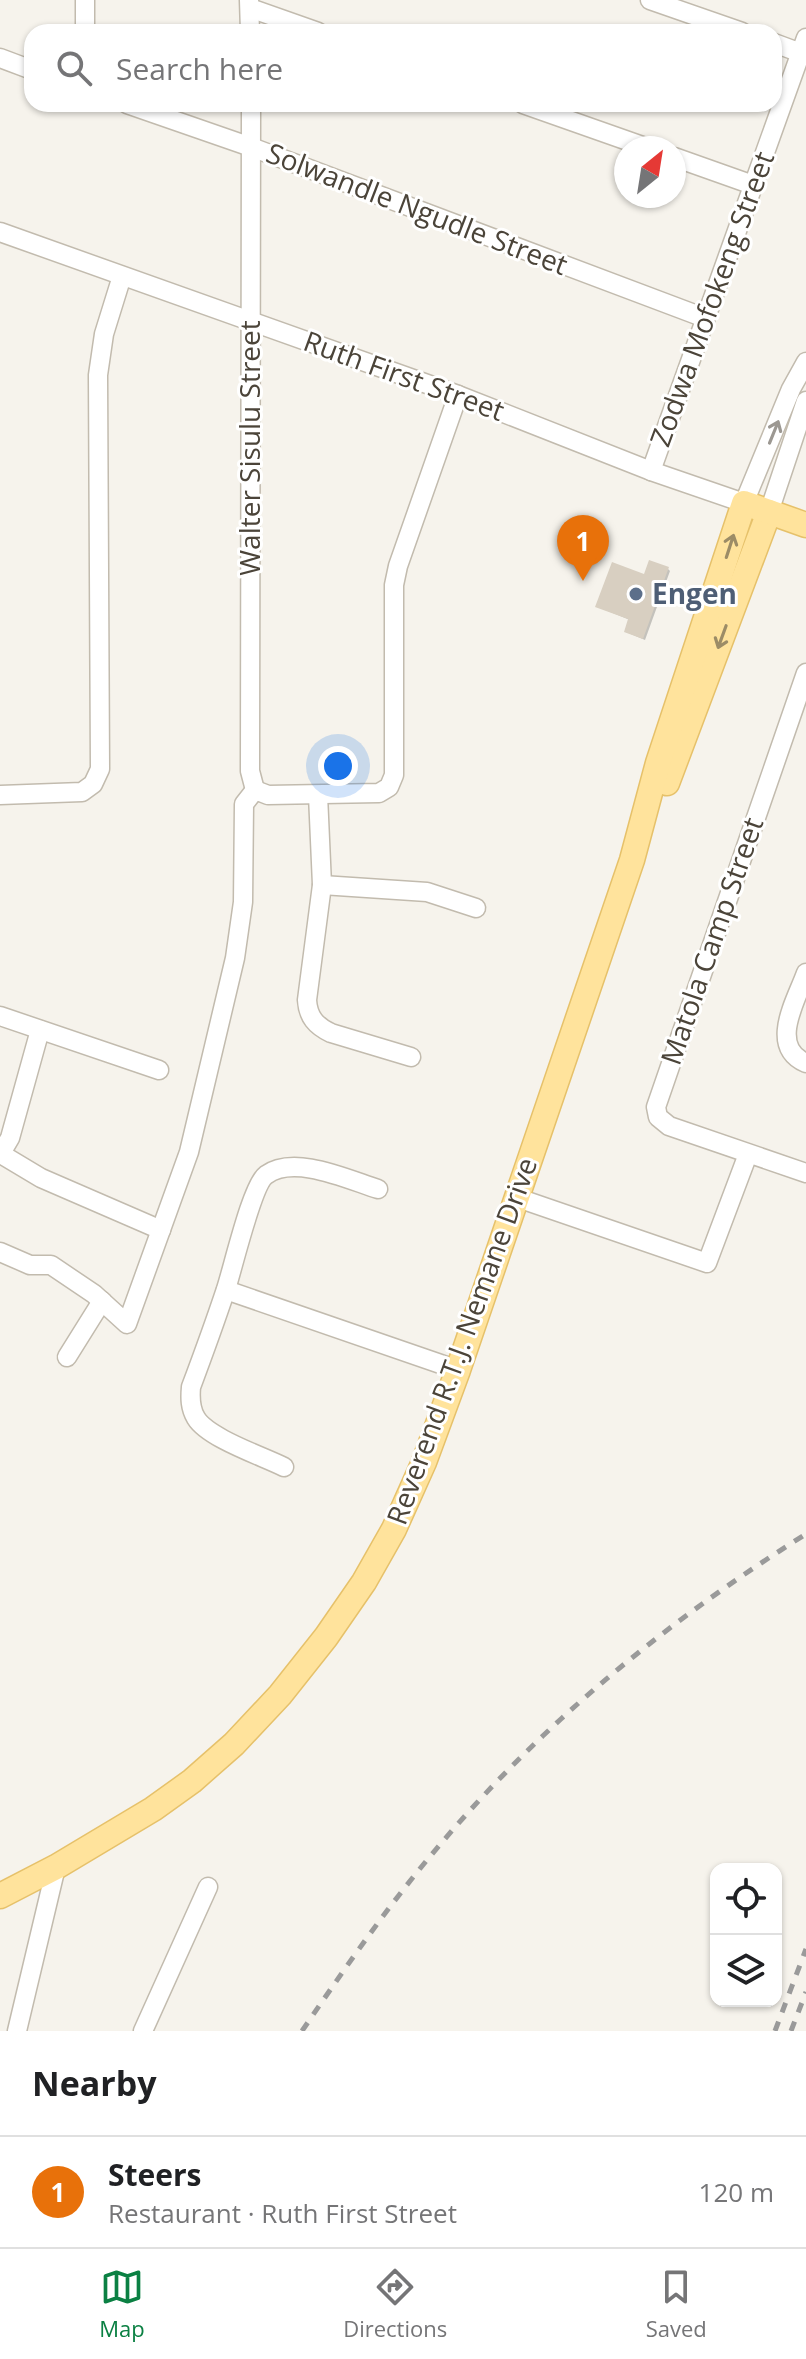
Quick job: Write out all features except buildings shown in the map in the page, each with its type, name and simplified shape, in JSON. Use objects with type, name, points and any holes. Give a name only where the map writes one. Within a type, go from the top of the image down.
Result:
[{"type":"main road","name":"Ruth First Street","points":[[744,503],[806,525]]},
{"type":"main road","name":"Reverend R.T.J. Nemane Drive","points":[[0,1896],[56,1867],[153,1809],[192,1781],[257,1721],[301,1670],[351,1602],[394,1529],[424,1462],[458,1370],[632,860],[658,763],[744,503]]},
{"type":"main road","name":"Reverend R.T.J. Nemane Drive","points":[[632,860],[675,764],[769,512]]},
{"type":"street","points":[[85,0],[85,24]]},
{"type":"street","points":[[650,0],[673,4],[722,24]]},
{"type":"street","points":[[250,4],[299,24]]},
{"type":"street","points":[[782,44],[803,45]]},
{"type":"street","name":"Zodwa Mofokeng Street","points":[[782,104],[803,45]]},
{"type":"street","points":[[0,58],[24,67]]},
{"type":"street","name":"Solwandle Ngudle Street","points":[[150,112],[705,318]]},
{"type":"street","name":"Walter Sisulu Street","points":[[251,112],[250,771],[255,790]]},
{"type":"street","points":[[546,112],[614,136]]},
{"type":"street","name":"Zodwa Mofokeng Street","points":[[651,471],[779,112]]},
{"type":"street","points":[[686,161],[753,185]]},
{"type":"street","name":"Ruth First Street","points":[[0,232],[458,395],[651,471],[744,503]]},
{"type":"street","points":[[0,795],[82,792],[93,784],[100,769],[98,375],[104,334],[122,276]]},
{"type":"street","name":"Reverend R.T.J. Nemane Drive","points":[[744,503],[791,389],[806,362]]},
{"type":"street","points":[[0,1252],[30,1265],[51,1265],[102,1301],[127,1324],[189,1152],[235,958],[243,902],[244,804],[255,790],[268,795],[379,793],[389,787],[393,779],[394,585],[458,395]]},
{"type":"street","name":"Reverend R.T.J. Nemane Drive","points":[[769,512],[806,401]]},
{"type":"street","name":"Matola Camp Street","points":[[748,1154],[669,1126],[658,1117],[656,1107],[806,673]]},
{"type":"street","points":[[318,795],[322,885],[307,1000],[309,1014],[321,1028],[331,1033],[411,1057]]},
{"type":"street","points":[[322,885],[427,892],[476,908]]},
{"type":"street","points":[[806,973],[786,1034],[791,1053],[806,1063]]},
{"type":"street","points":[[0,1016],[159,1070]]},
{"type":"street","points":[[40,1030],[27,1080],[2,1150],[41,1178],[161,1230]]},
{"type":"street","points":[[515,1197],[707,1263],[748,1154],[806,1173]]},
{"type":"street","points":[[284,1467],[200,1424],[190,1401],[191,1387],[226,1290],[256,1192],[265,1175],[285,1168],[311,1168],[378,1189]]},
{"type":"street","points":[[226,1290],[458,1370]]},
{"type":"street","points":[[67,1357],[102,1301]]},
{"type":"street","points":[[17,2031],[56,1867]]},
{"type":"street","points":[[143,2031],[208,1887]]},
{"type":"railway","points":[[302,2031],[406,1886],[525,1753],[568,1712],[660,1636],[707,1600],[806,1534]]},
{"type":"railway","points":[[775,2031],[806,1949]]},
{"type":"railway","points":[[791,2031],[806,1992]]},
{"type":"place","name":"Steers","points":[[583,581]]},
{"type":"place","name":"Engen","points":[[636,594]]}]
